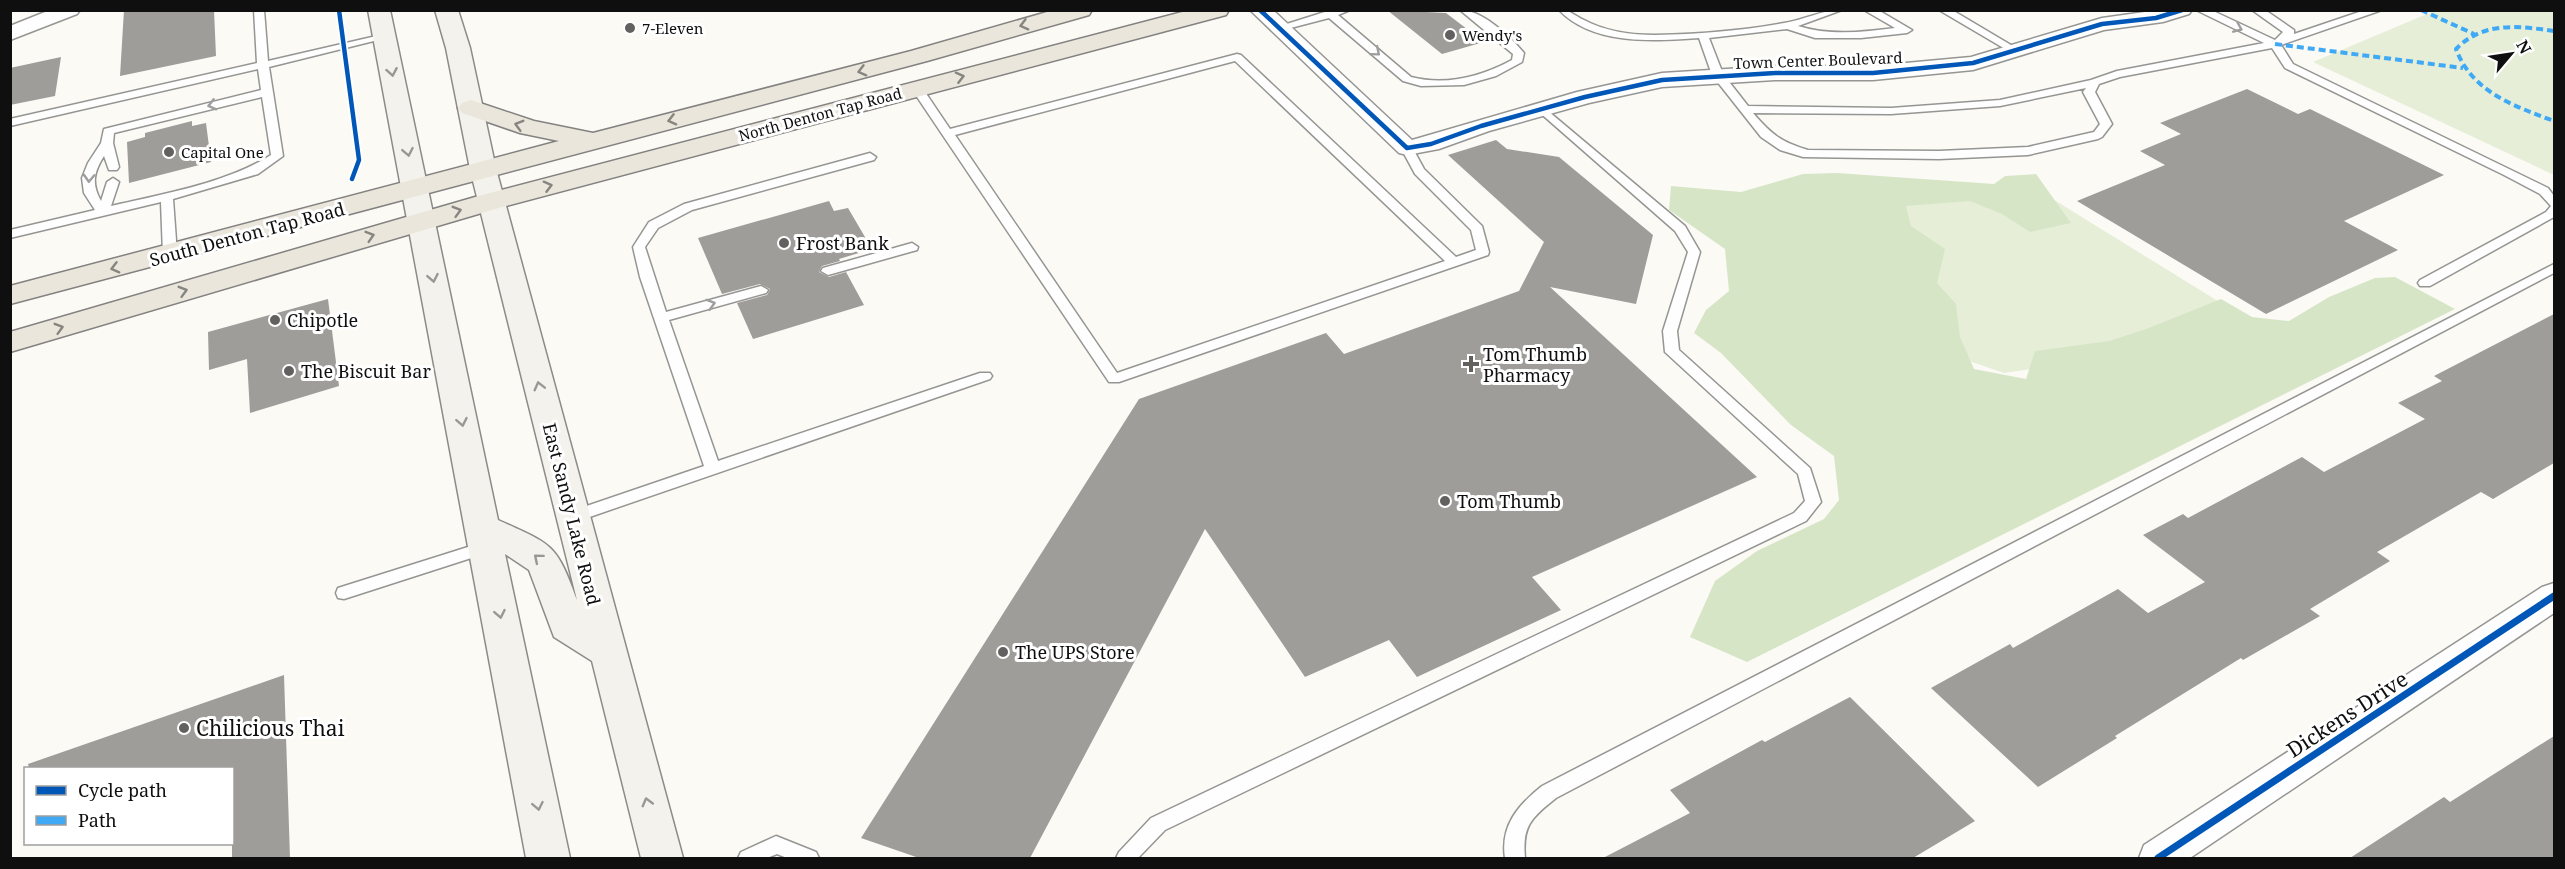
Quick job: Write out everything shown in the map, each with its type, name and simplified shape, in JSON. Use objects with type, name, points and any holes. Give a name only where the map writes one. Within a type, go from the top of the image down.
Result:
[{"type":"main road","points":[[379,10],[548,858]]},
{"type":"main road","name":"East Sandy Lake Road","points":[[446,10],[458,48],[483,169],[606,651],[663,858]]},
{"type":"main road","name":"North Denton Tap Road","points":[[483,169],[919,56],[1081,10]]},
{"type":"main road","points":[[1029,59],[1091,31],[1164,10]]},
{"type":"main road","name":"North Denton Tap Road","points":[[422,221],[1218,10]]},
{"type":"main road","points":[[471,108],[529,128],[597,140]]},
{"type":"main road","name":"South Denton Tap Road","points":[[10,295],[483,169]]},
{"type":"main road","name":"South Denton Tap Road","points":[[10,342],[422,221]]},
{"type":"main road","points":[[485,537],[526,548],[545,563],[567,626],[606,651]]},
{"type":"street","points":[[10,34],[70,10]]},
{"type":"street","points":[[1260,10],[1407,148]]},
{"type":"street","name":"Town Center Boulevard","points":[[1407,148],[1431,144],[1542,109],[1662,80],[1775,72],[1873,73],[1973,63],[2016,51],[2107,17],[2156,18],[2182,10]]},
{"type":"street","name":"Dickens Drive","points":[[2158,858],[2554,596]]},
{"type":"lane","points":[[10,234],[167,197],[254,171],[277,156],[269,92],[263,65],[259,10]]},
{"type":"lane","points":[[1279,28],[1345,10]]},
{"type":"lane","points":[[1332,14],[1407,79],[1420,83],[1444,85],[1501,71],[1517,62],[1519,53],[1465,10]]},
{"type":"lane","points":[[1564,10],[1579,22],[1613,34],[1653,38],[1788,26],[1837,10]]},
{"type":"lane","points":[[1788,26],[1815,35],[1861,35],[1907,30],[1869,10]]},
{"type":"lane","points":[[1944,10],[2016,51]]},
{"type":"lane","points":[[2201,10],[2275,44],[2289,66],[2508,172],[2544,191],[2554,203]]},
{"type":"lane","points":[[2257,10],[2290,32],[2285,39],[2275,44]]},
{"type":"lane","points":[[1744,109],[1891,111],[2000,103],[2094,83],[2117,74],[2275,44],[2377,10]]},
{"type":"lane","points":[[1703,35],[1718,75],[1765,135],[1784,147],[1808,154],[1939,155],[2028,151],[2098,135],[2106,124],[2089,92],[2094,83]]},
{"type":"lane","points":[[10,123],[385,38]]},
{"type":"lane","points":[[948,133],[1237,57],[1455,262]]},
{"type":"lane","points":[[917,88],[1114,379],[1484,252],[1477,228],[1419,171],[1407,148]]},
{"type":"lane","points":[[103,213],[88,194],[88,170],[106,143],[108,131],[269,92]]},
{"type":"lane","points":[[1126,858],[1158,824],[1800,517],[1813,502],[1805,472],[1672,352],[1670,331],[1695,252],[1680,229],[1542,109]]},
{"type":"lane","points":[[106,143],[113,167]]},
{"type":"lane","points":[[713,469],[639,247],[653,225],[688,207],[870,157]]},
{"type":"lane","points":[[103,213],[113,182]]},
{"type":"lane","points":[[167,197],[170,254]]},
{"type":"lane","points":[[2425,283],[2552,214],[2554,209]]},
{"type":"lane","points":[[828,271],[912,247]]},
{"type":"lane","points":[[1515,858],[1512,843],[1523,812],[1549,792],[2554,267]]},
{"type":"lane","points":[[661,318],[761,290]]},
{"type":"lane","points":[[572,517],[985,376]]},
{"type":"lane","points":[[344,593],[485,537]]},
{"type":"lane","points":[[748,858],[776,845],[809,858]]},
{"type":"green space","points":[[2434,11],[2554,11],[2554,175],[2313,62]]},
{"type":"green space","points":[[1837,173],[1994,184],[2005,176],[2036,174],[2071,223],[2030,232],[2002,214],[1970,201],[1906,206],[1911,226],[1945,249],[1937,283],[1956,304],[1960,337],[1974,369],[2026,379],[2035,351],[2109,341],[2221,299],[2252,317],[2289,321],[2329,297],[2375,278],[2395,277],[2455,309],[1747,662],[1690,637],[1715,581],[1757,551],[1824,519],[1839,500],[1834,456],[1791,425],[1721,353],[1694,333],[1706,310],[1729,291],[1725,249],[1669,210],[1671,186],[1741,192],[1803,174]]},
{"type":"green space","points":[[1859,186],[2038,190],[2234,311],[2154,350],[2004,373],[1940,351]]},
{"type":"building","points":[[124,10],[214,10],[216,56],[120,76]]},
{"type":"building","name":"Wendy's","points":[[1387,10],[1446,13],[1484,42],[1442,54]]},
{"type":"building","points":[[61,57],[55,96],[10,105],[10,68]]},
{"type":"building","points":[[2247,89],[2298,114],[2310,109],[2444,175],[2344,221],[2398,250],[2266,314],[2077,201],[2165,165],[2140,151],[2181,134],[2160,123]]},
{"type":"building","name":"Capital One","points":[[192,121],[192,126],[206,123],[211,162],[129,183],[127,142],[145,137],[145,133]]},
{"type":"building","name":"Tom Thumb","points":[[1496,140],[1507,149],[1559,157],[1653,235],[1636,304],[1550,287],[1757,477],[1532,577],[1561,610],[1417,677],[1389,640],[1305,677],[1205,529],[1030,858],[919,858],[861,838],[1139,399],[1326,333],[1344,354],[1519,291],[1544,242],[1448,155]]},
{"type":"building","name":"Frost Bank","points":[[829,201],[834,211],[848,208],[872,249],[822,266],[819,272],[829,277],[846,272],[864,305],[753,339],[737,303],[767,295],[770,289],[760,284],[722,294],[698,238]]},
{"type":"building","points":[[328,299],[339,386],[250,413],[247,359],[209,370],[208,332]]},
{"type":"building","points":[[2554,314],[2554,463],[2493,499],[2481,492],[2377,552],[2390,561],[2310,609],[2320,616],[2243,660],[2241,658],[2038,787],[1931,688],[2010,644],[2013,648],[2118,589],[2148,613],[2205,582],[2143,535],[2183,514],[2188,518],[2302,457],[2324,472],[2425,419],[2398,403],[2442,381],[2434,376]]},
{"type":"building","points":[[284,675],[290,858],[232,858],[234,767],[29,767],[28,764]]},
{"type":"building","points":[[1850,697],[1975,821],[1913,858],[1603,858],[1690,813],[1670,790],[1762,740],[1765,742]]},
{"type":"building","points":[[2554,736],[2554,858],[2350,858],[2444,797],[2450,802]]},
{"type":"marked path","points":[[2421,10],[2474,34]]},
{"type":"marked path","points":[[2554,31],[2515,27],[2488,29],[2476,33],[2456,49],[2461,64],[2482,87],[2510,104],[2554,121]]},
{"type":"marked path","points":[[2275,44],[2463,68]]},
{"type":"cycle path","points":[[339,10],[359,160],[352,179]]},
{"type":"cycle path","points":[[1260,10],[1407,148],[1431,144],[1481,126],[1585,97],[1662,80],[1775,73],[1873,73],[1973,63],[2102,24],[2156,18],[2182,10]]},
{"type":"cycle path","points":[[2158,858],[2554,596]]},
{"type":"place","name":"7-Eleven","points":[[630,28]]},
{"type":"place","name":"Wendy's","points":[[1450,35]]},
{"type":"place","name":"Capital One","points":[[169,152]]},
{"type":"place","name":"Frost Bank","points":[[784,243]]},
{"type":"place","name":"Chipotle","points":[[275,320]]},
{"type":"place","name":"Tom Thumb Pharmacy","points":[[1471,364]]},
{"type":"place","name":"The Biscuit Bar","points":[[289,371]]},
{"type":"place","name":"Tom Thumb","points":[[1445,501]]},
{"type":"place","name":"The UPS Store","points":[[1003,652]]},
{"type":"place","name":"Chilicious Thai","points":[[184,728]]}]
